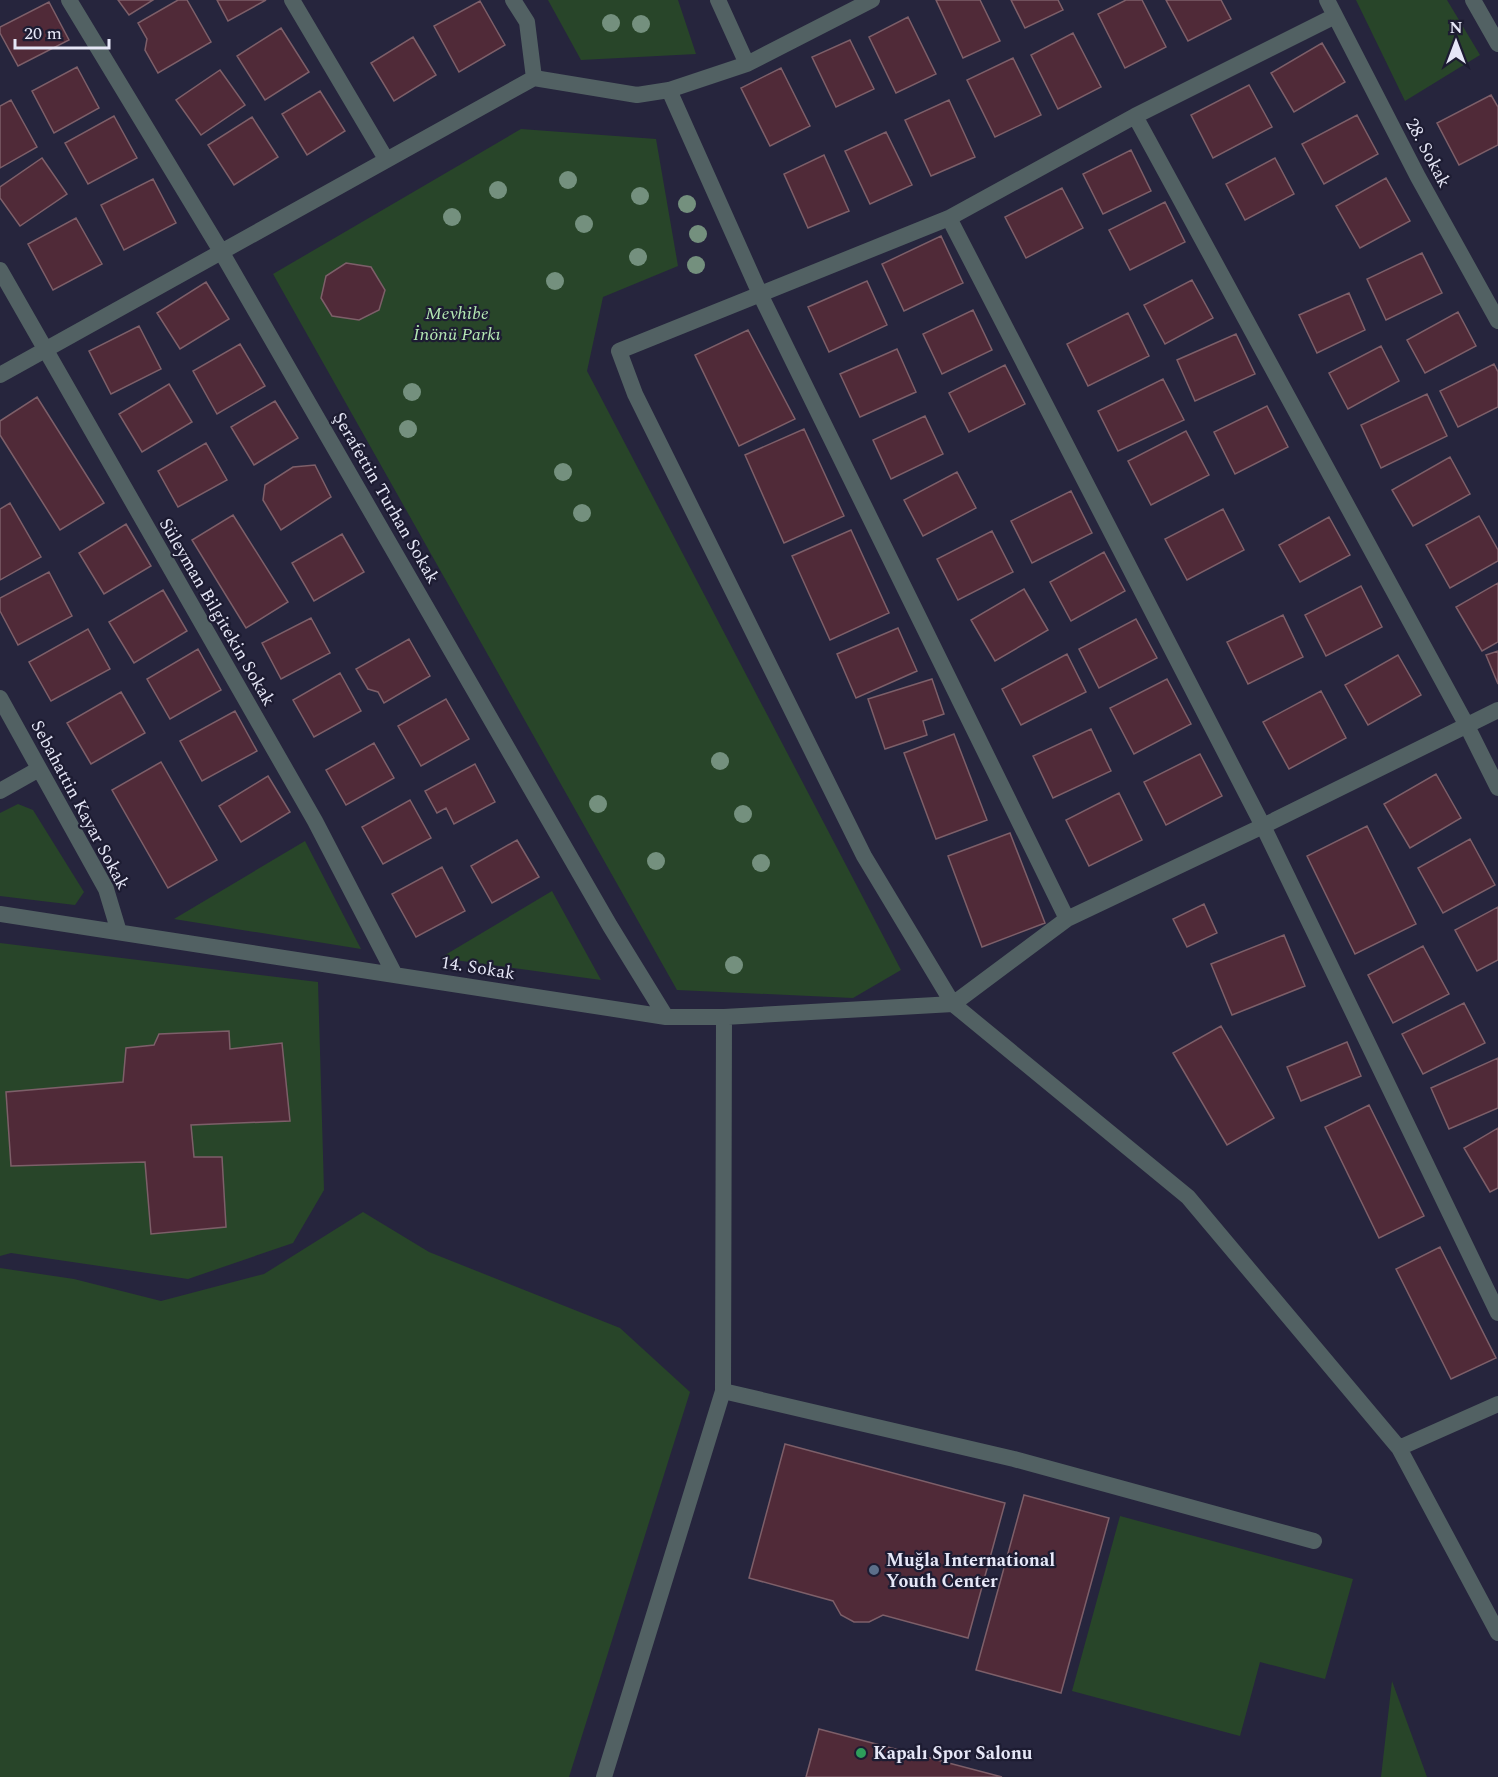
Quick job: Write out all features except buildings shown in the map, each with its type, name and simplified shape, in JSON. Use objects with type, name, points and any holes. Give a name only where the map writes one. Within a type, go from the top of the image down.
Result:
[{"type":"street","name":"Şerafettin Turhan Sokak","points":[[69,0],[222,253],[610,926],[666,1017]]},
{"type":"street","points":[[292,0],[386,159]]},
{"type":"street","points":[[513,0],[527,22],[534,78]]},
{"type":"street","points":[[718,0],[747,64]]},
{"type":"street","points":[[0,375],[534,78],[637,95],[669,90],[747,64],[872,0]]},
{"type":"street","name":"28. Sokak","points":[[1327,0],[1418,177],[1498,321]]},
{"type":"street","points":[[1473,0],[1498,44]]},
{"type":"street","points":[[1335,16],[1135,116],[950,218],[619,351],[634,394],[864,856],[953,1004],[1188,1197],[1399,1448],[1498,1633]]},
{"type":"street","points":[[669,90],[760,294],[1067,919]]},
{"type":"street","points":[[1135,116],[1466,724],[1498,788]]},
{"type":"street","points":[[950,218],[1263,826],[1498,1313]]},
{"type":"street","name":"Süleyman Bilgitekin Sokak","points":[[0,270],[315,821],[395,975]]},
{"type":"street","name":"Sebahattin Kayar Sokak","points":[[0,698],[106,889],[119,932]]},
{"type":"street","points":[[953,1004],[1067,919],[1263,826],[1498,710]]},
{"type":"street","points":[[0,791],[39,769]]},
{"type":"street","name":"14. Sokak","points":[[0,914],[666,1017],[724,1017],[953,1004]]},
{"type":"street","points":[[604,1777],[723,1391],[724,1017]]},
{"type":"street","points":[[723,1391],[1014,1459],[1314,1541]]},
{"type":"street","points":[[1399,1448],[1498,1404]]},
{"type":"green space","points":[[548,0],[678,0],[696,54],[581,60]]},
{"type":"green space","points":[[1356,0],[1447,0],[1480,55],[1405,101]]},
{"type":"green space","name":"Mevhibe İnönü Parkı","points":[[521,129],[656,139],[678,266],[603,297],[587,371],[901,970],[853,998],[677,990],[273,274]]},
{"type":"green space","points":[[18,804],[33,810],[84,892],[75,905],[0,896],[0,813]]},
{"type":"green space","points":[[305,841],[361,949],[174,919]]},
{"type":"green space","points":[[552,891],[601,980],[440,958]]},
{"type":"green space","points":[[0,943],[318,982],[324,1190],[293,1243],[188,1279],[11,1253],[0,1256]]},
{"type":"green space","points":[[363,1212],[429,1252],[620,1328],[690,1392],[569,1777],[0,1777],[0,1268],[74,1279],[161,1301],[264,1274]]},
{"type":"green space","points":[[1120,1516],[1353,1579],[1325,1679],[1260,1662],[1240,1736],[1072,1691]]},
{"type":"green space","points":[[1392,1681],[1427,1777],[1381,1777]]},
{"type":"place","name":"Muğla International Youth Center","points":[[874,1570]]},
{"type":"place","name":"Kapalı Spor Salonu","points":[[861,1753]]}]
